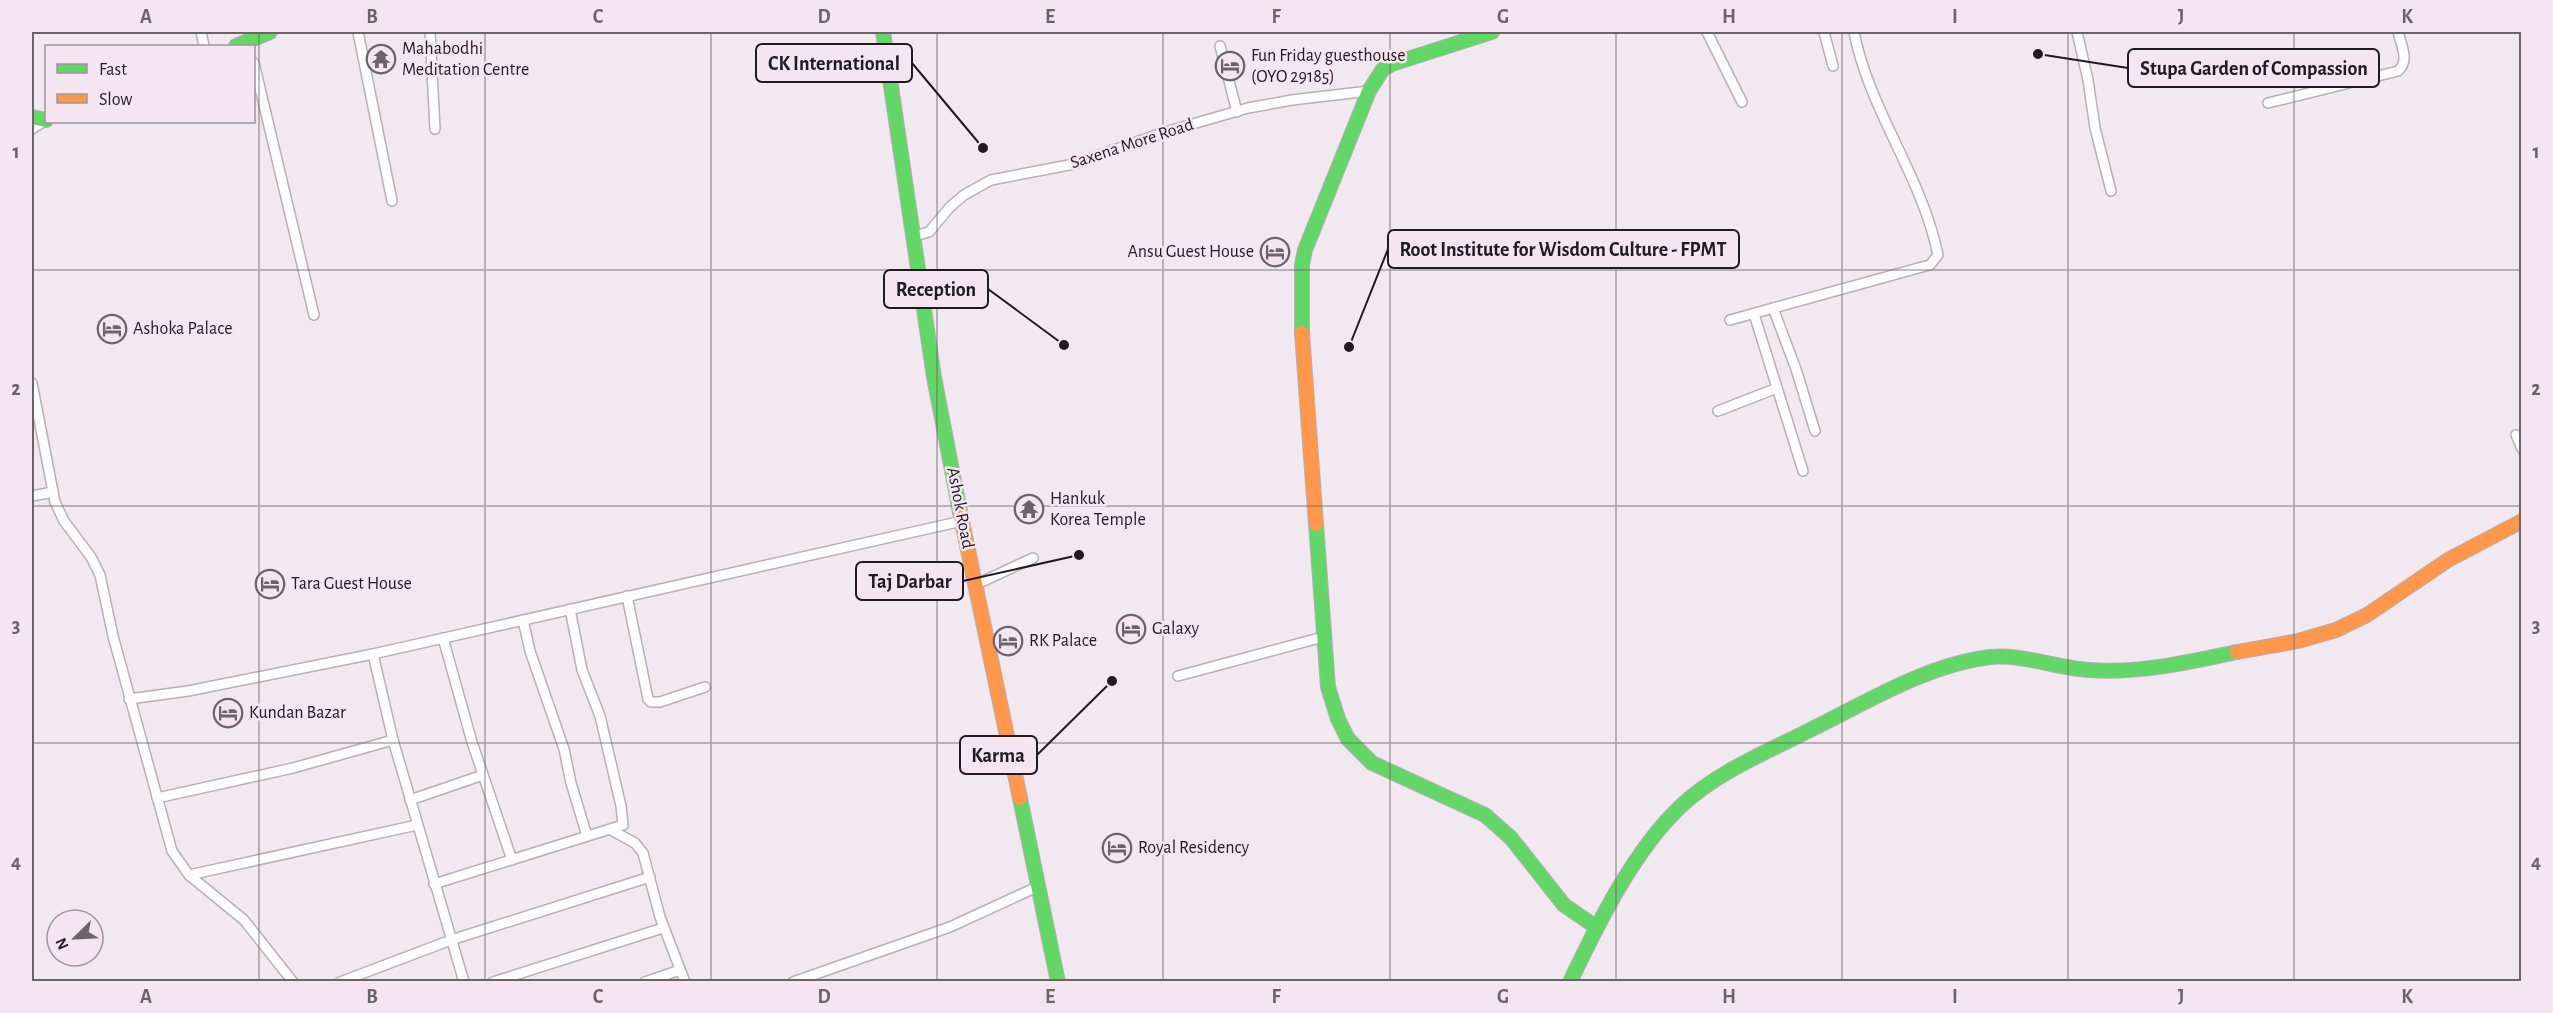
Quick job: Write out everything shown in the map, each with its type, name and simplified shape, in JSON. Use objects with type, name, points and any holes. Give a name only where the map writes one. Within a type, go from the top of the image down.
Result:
[{"type":"street","points":[[245,44],[270,32]]},
{"type":"street","points":[[358,32],[392,201]]},
{"type":"street","points":[[430,32],[435,129]]},
{"type":"street","name":"Ashok Road","points":[[883,32],[934,377],[1058,981]]},
{"type":"street","points":[[1492,32],[1392,64],[1383,69],[1369,91],[1313,228],[1302,265],[1300,293],[1304,374],[1323,637],[1332,706],[1344,733],[1363,757],[1485,814],[1511,838],[1564,904],[1596,927]]},
{"type":"street","points":[[1707,32],[1742,102]]},
{"type":"street","points":[[1824,32],[1833,66]]},
{"type":"street","points":[[1730,320],[1930,265],[1938,255],[1911,173],[1864,74],[1854,32]]},
{"type":"street","points":[[2076,32],[2088,80],[2095,128],[2111,191]]},
{"type":"street","points":[[2268,103],[2398,71],[2404,66],[2405,60],[2398,32]]},
{"type":"street","points":[[1220,46],[1237,111]]},
{"type":"street","points":[[255,67],[315,315]]},
{"type":"street","name":"Saxena More Road","points":[[914,236],[929,232],[950,207],[964,195],[991,180],[1074,164],[1165,132],[1237,111],[1292,100],[1369,91]]},
{"type":"street","points":[[32,129],[45,121]]},
{"type":"street","points":[[1773,308],[1796,369],[1815,431]]},
{"type":"street","points":[[1754,314],[1803,471]]},
{"type":"street","points":[[32,382],[53,492],[63,521],[91,557],[100,575],[129,699],[172,851],[189,875],[244,920],[293,981]]},
{"type":"street","points":[[1718,411],[1777,388]]},
{"type":"street","points":[[2516,435],[2522,449]]},
{"type":"street","points":[[32,496],[53,492]]},
{"type":"street","points":[[129,699],[188,691],[373,654],[962,521]]},
{"type":"street","points":[[1570,981],[1596,927],[1647,845],[1671,816],[1691,797],[1745,763],[1910,681],[1959,663],[1992,657],[2018,658],[2086,670],[2121,672],[2160,667],[2298,641],[2351,623],[2377,609],[2448,560],[2522,521]]},
{"type":"street","points":[[975,585],[1033,558]]},
{"type":"street","points":[[627,596],[648,699],[651,702],[660,702],[705,687]]},
{"type":"street","points":[[434,884],[622,825],[623,816],[600,716],[582,670],[570,609]]},
{"type":"street","points":[[523,620],[530,651],[564,749],[571,783],[587,837]]},
{"type":"street","points":[[1178,676],[1323,637]]},
{"type":"street","points":[[443,638],[483,775],[512,860]]},
{"type":"street","points":[[373,654],[393,740],[464,981]]},
{"type":"street","points":[[157,798],[293,768],[393,740]]},
{"type":"street","points":[[410,800],[483,775]]},
{"type":"street","points":[[189,875],[417,825]]},
{"type":"street","points":[[611,830],[639,847],[650,877],[663,928],[685,981]]},
{"type":"street","points":[[340,981],[451,940],[650,877]]},
{"type":"street","points":[[793,981],[950,927],[1039,886]]},
{"type":"street","points":[[493,981],[663,928]]},
{"type":"street","points":[[645,981],[680,970]]},
{"type":"traffic: fast","points":[[238,45],[270,32]]},
{"type":"traffic: fast","points":[[883,32],[934,377],[960,512]]},
{"type":"traffic: fast","points":[[1302,333],[1302,265],[1305,250],[1369,91],[1383,69],[1392,64],[1492,32]]},
{"type":"traffic: fast","points":[[32,117],[45,120]]},
{"type":"traffic: fast","points":[[1316,524],[1328,687],[1338,719],[1348,739],[1372,763],[1485,815],[1511,838],[1564,905],[1596,927]]},
{"type":"traffic: fast","points":[[1570,982],[1592,937],[1632,866],[1681,806],[1726,773],[1897,686],[1943,668],[1990,657],[2015,657],[2077,669],[2108,671],[2163,666],[2237,652]]},
{"type":"traffic: fast","points":[[1020,798],[1058,982]]},
{"type":"traffic: slow","points":[[1302,333],[1316,524]]},
{"type":"traffic: slow","points":[[960,512],[1020,798]]},
{"type":"traffic: slow","points":[[2237,652],[2298,641],[2336,630],[2367,615],[2448,560],[2522,521]]},
{"type":"place","name":"Stupa Garden of Compassion","points":[[2038,54]]},
{"type":"place","name":"Mahabodhi Meditation Centre","points":[[381,59]]},
{"type":"place","name":"Fun Friday guesthouse (OYO 29185)","points":[[1230,66]]},
{"type":"place","name":"CK International","points":[[983,148]]},
{"type":"place","name":"Ansu Guest House","points":[[1275,252]]},
{"type":"place","name":"Ashoka Palace","points":[[112,329]]},
{"type":"place","name":"Reception","points":[[1064,345]]},
{"type":"place","name":"Root Institute for Wisdom Culture - FPMT","points":[[1349,347]]},
{"type":"place","name":"Hankuk Korea Temple","points":[[1029,509]]},
{"type":"place","name":"Taj Darbar","points":[[1079,555]]},
{"type":"place","name":"Tara Guest House","points":[[270,584]]},
{"type":"place","name":"Galaxy","points":[[1131,629]]},
{"type":"place","name":"RK Palace","points":[[1008,641]]},
{"type":"place","name":"Karma","points":[[1112,681]]},
{"type":"place","name":"Kundan Bazar","points":[[228,713]]},
{"type":"place","name":"Royal Residency","points":[[1117,848]]}]
